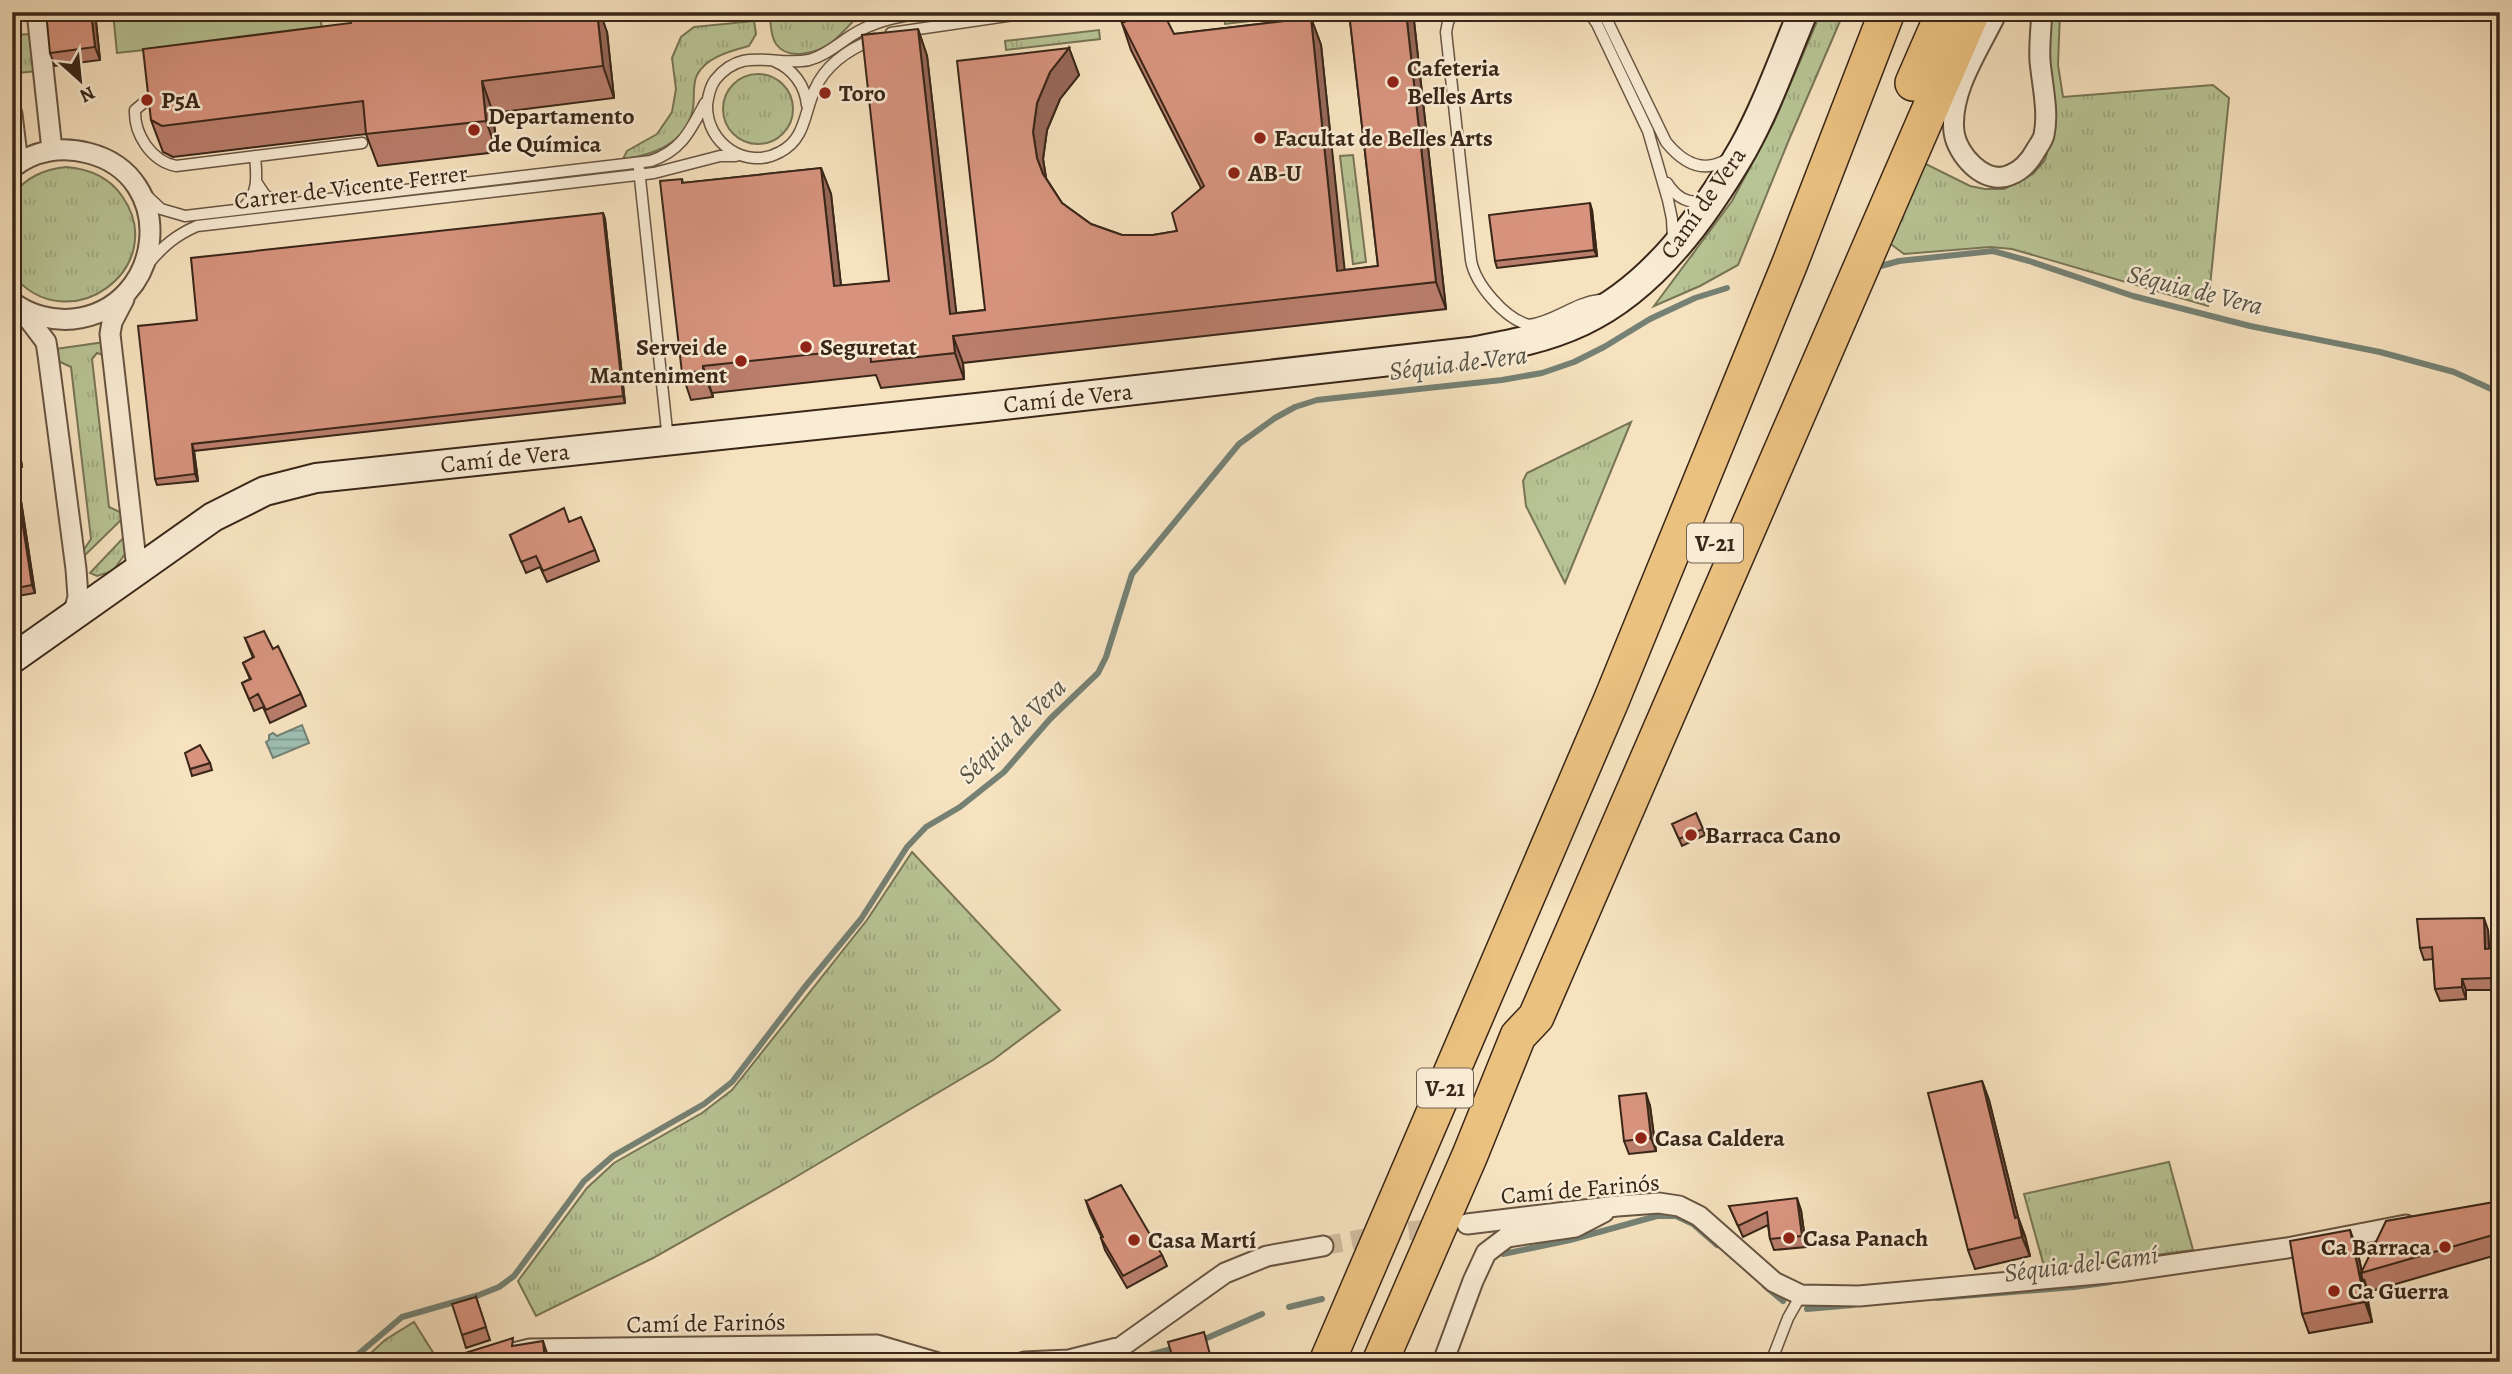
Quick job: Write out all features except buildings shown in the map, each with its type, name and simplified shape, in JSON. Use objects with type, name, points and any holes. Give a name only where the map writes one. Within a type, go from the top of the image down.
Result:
[{"type":"highway","points":[[1790,263],[1887,12]]},
{"type":"highway","name":"V-21","points":[[1327,1362],[1568,802],[1790,263],[1902,12]]},
{"type":"highway","name":"V-21","points":[[1380,1362],[1470,1155],[1518,1036],[1513,1012],[1944,12]]},
{"type":"highway","points":[[1518,1036],[1536,1017],[1972,12]]},
{"type":"street","points":[[37,12],[52,150]]},
{"type":"street","name":"Camí de Vera","points":[[12,659],[213,517],[265,491],[316,478],[1470,352],[1524,342],[1558,331],[1583,321],[1626,294],[1666,259],[1744,148],[1803,12]]},
{"type":"street","points":[[1997,12],[1960,89],[1954,112],[1954,132],[1959,151],[1971,164],[1986,174],[2008,177],[2029,163],[2044,136],[2040,56],[2042,12]]},
{"type":"street","points":[[1750,76],[1758,85],[1764,103]]},
{"type":"street","points":[[12,114],[15,166],[34,155],[52,150],[76,150],[99,156],[119,168],[135,185],[146,205],[150,227],[150,249],[143,270],[127,293],[112,323],[110,334],[132,523],[127,576],[97,583],[76,569]]},
{"type":"street","points":[[15,304],[39,316],[63,320],[87,317],[109,308],[127,293]]},
{"type":"street","points":[[15,304],[46,342],[76,569],[78,597],[73,615]]},
{"type":"street","points":[[132,523],[141,537],[154,543],[178,541]]},
{"type":"street","name":"Camí de Farinós","points":[[1467,1224],[1617,1206],[1659,1203],[1679,1206],[1699,1216],[1774,1283],[1801,1295],[1859,1296],[2119,1272],[2287,1248],[2418,1223]]},
{"type":"street","points":[[1443,1362],[1480,1262],[1497,1243],[1507,1237],[1576,1227],[1617,1206]]},
{"type":"street","points":[[1024,1362],[1069,1360],[1121,1347],[1225,1273],[1267,1256],[1323,1246]]},
{"type":"street","name":"Camí de Farinós","points":[[477,1362],[530,1349],[877,1345],[935,1362]]},
{"type":"lane","points":[[930,12],[874,24],[813,59],[743,61],[723,72],[712,83],[707,114],[711,129],[730,152],[747,158],[764,158],[780,153],[793,143],[803,129],[814,90],[824,73],[836,60],[872,39],[910,30],[1034,12]]},
{"type":"lane","points":[[1453,12],[1446,32],[1473,270],[1510,325]]},
{"type":"lane","points":[[1589,12],[1643,117],[1672,219],[1674,238],[1666,259]]},
{"type":"lane","points":[[1603,12],[1666,142],[1678,158],[1693,165],[1706,166],[1726,161],[1744,148]]},
{"type":"lane","points":[[766,59],[788,68],[799,81],[806,96],[807,113]]},
{"type":"lane","name":"Carrer de Vicente Ferrer","points":[[135,185],[161,209],[186,216],[638,163],[665,156],[677,148],[708,99]]},
{"type":"lane","points":[[147,100],[135,110],[135,123],[148,147],[162,163],[176,166],[362,143]]},
{"type":"lane","points":[[242,209],[252,198],[257,183],[255,156]]},
{"type":"lane","name":"Carrer de Vicente Ferrer","points":[[143,270],[163,245],[178,234],[197,226],[639,175],[671,170],[720,156],[747,158]]},
{"type":"lane","points":[[638,163],[668,440]]},
{"type":"lane","points":[[1658,167],[1668,186],[1678,197],[1701,202],[1714,194]]},
{"type":"lane","points":[[257,183],[265,195],[281,204]]},
{"type":"lane","points":[[1470,352],[1487,347],[1510,325],[1536,324],[1588,302],[1626,294]]},
{"type":"lane","points":[[1771,1362],[1788,1318],[1801,1295]]},
{"type":"green space","points":[[113,12],[320,12],[322,31],[117,53]]},
{"type":"green space","points":[[816,12],[862,12],[835,39],[818,50],[795,54],[776,44],[770,18]]},
{"type":"green space","points":[[1252,12],[1318,13],[1225,24],[1224,15]]},
{"type":"green space","points":[[1821,12],[1844,12],[1738,265],[1700,286],[1654,306],[1732,201],[1774,122]]},
{"type":"green space","points":[[2051,12],[2060,12],[2058,65],[2063,97],[2213,85],[2229,98],[2208,306],[2012,249],[1990,247],[1904,254],[1888,242],[1922,162],[1970,186],[2004,189],[2033,174],[2045,160],[2051,138]]},
{"type":"green space","points":[[754,21],[756,34],[749,46],[720,56],[706,64],[697,75],[693,108],[684,130],[657,150],[623,159],[627,151],[657,134],[672,112],[676,89],[672,58],[681,37],[694,27]]},
{"type":"green space","points":[[1099,30],[1100,39],[1006,50],[1005,41]]},
{"type":"green space","points":[[32,34],[37,71],[18,73],[13,35]]},
{"type":"green space","points":[[758,74],[783,84],[793,109],[783,134],[758,144],[733,134],[723,109],[733,84]]},
{"type":"green space","points":[[1353,155],[1366,262],[1353,264],[1340,156]]},
{"type":"green space","points":[[67,167],[98,175],[117,189],[134,223],[134,248],[124,270],[107,288],[85,299],[60,301],[35,294],[12,274],[12,195],[36,175]]},
{"type":"green space","points":[[105,342],[106,356],[97,353],[92,359],[109,507],[125,516],[80,560],[77,545],[85,548],[91,539],[71,367],[56,360],[55,349]]},
{"type":"green space","points":[[1631,422],[1565,583],[1526,506],[1523,481],[1527,473]]},
{"type":"green space","points":[[126,535],[127,551],[113,571],[97,576],[90,573]]},
{"type":"green space","points":[[912,852],[1060,1010],[993,1060],[789,1181],[653,1258],[536,1316],[518,1281],[587,1188],[614,1163],[702,1113],[732,1090],[867,920]]},
{"type":"green space","points":[[2169,1162],[2193,1250],[2045,1270],[2024,1194]]},
{"type":"green space","points":[[414,1322],[439,1362],[361,1362],[385,1340]]},
{"type":"water","points":[[302,725],[309,743],[273,758],[266,742],[269,735],[273,733],[277,736]]},
{"type":"waterway","name":"Séquia de Vera","points":[[1877,267],[1899,261],[1993,251],[2133,296],[2250,326],[2380,352],[2454,372],[2500,393]]},
{"type":"waterway","name":"Séquia de Vera","points":[[349,1362],[402,1317],[499,1287],[514,1276],[584,1181],[613,1156],[704,1104],[732,1082],[861,919],[907,847],[926,827],[960,807],[1004,772],[1050,719],[1098,673],[1106,657],[1132,574],[1239,444],[1275,418],[1295,407],[1317,400],[1502,380],[1542,373],[1574,362],[1650,319],[1695,298],[1727,288]]},
{"type":"waterway","name":"Séquia del Camí","points":[[1503,1254],[1570,1240],[1657,1216],[1676,1216],[1693,1224],[1717,1245]]},
{"type":"waterway","name":"Séquia del Camí","points":[[1937,1298],[2111,1282]]},
{"type":"waterway","name":"Séquia del Camí","points":[[1765,1286],[1783,1301]]},
{"type":"waterway","name":"Séquia del Camí","points":[[1289,1307],[1322,1299]]},
{"type":"waterway","name":"Séquia del Camí","points":[[1807,1309],[1853,1305]]},
{"type":"waterway","name":"Séquia del Camí","points":[[1200,1341],[1262,1314]]},
{"type":"waterway","name":"Séquia del Camí","points":[[1121,1362],[1176,1348]]},
{"type":"waterway","name":"Séquia del Camí","points":[[653,1362],[838,1357],[884,1362]]},
{"type":"tunnel","points":[[1323,1246],[1398,1232],[1445,1227]]},
{"type":"place","name":"Cafeteria Belles Arts","points":[[1393,82]]},
{"type":"place","name":"Toro","points":[[825,93]]},
{"type":"place","name":"P5A","points":[[147,100]]},
{"type":"place","name":"Departamento de Química","points":[[474,130]]},
{"type":"place","name":"Facultat de Belles Arts","points":[[1260,138]]},
{"type":"place","name":"AB-U","points":[[1234,173]]},
{"type":"place","name":"Seguretat","points":[[806,347]]},
{"type":"place","name":"Servei de Manteniment","points":[[741,361]]},
{"type":"place","name":"Barraca Cano","points":[[1691,835]]},
{"type":"place","name":"Casa Caldera","points":[[1641,1138]]},
{"type":"place","name":"Casa Panach","points":[[1789,1238]]},
{"type":"place","name":"Casa Martí","points":[[1134,1240]]},
{"type":"place","name":"Ca Barraca","points":[[2445,1247]]},
{"type":"place","name":"Ca Guerra","points":[[2334,1291]]}]
